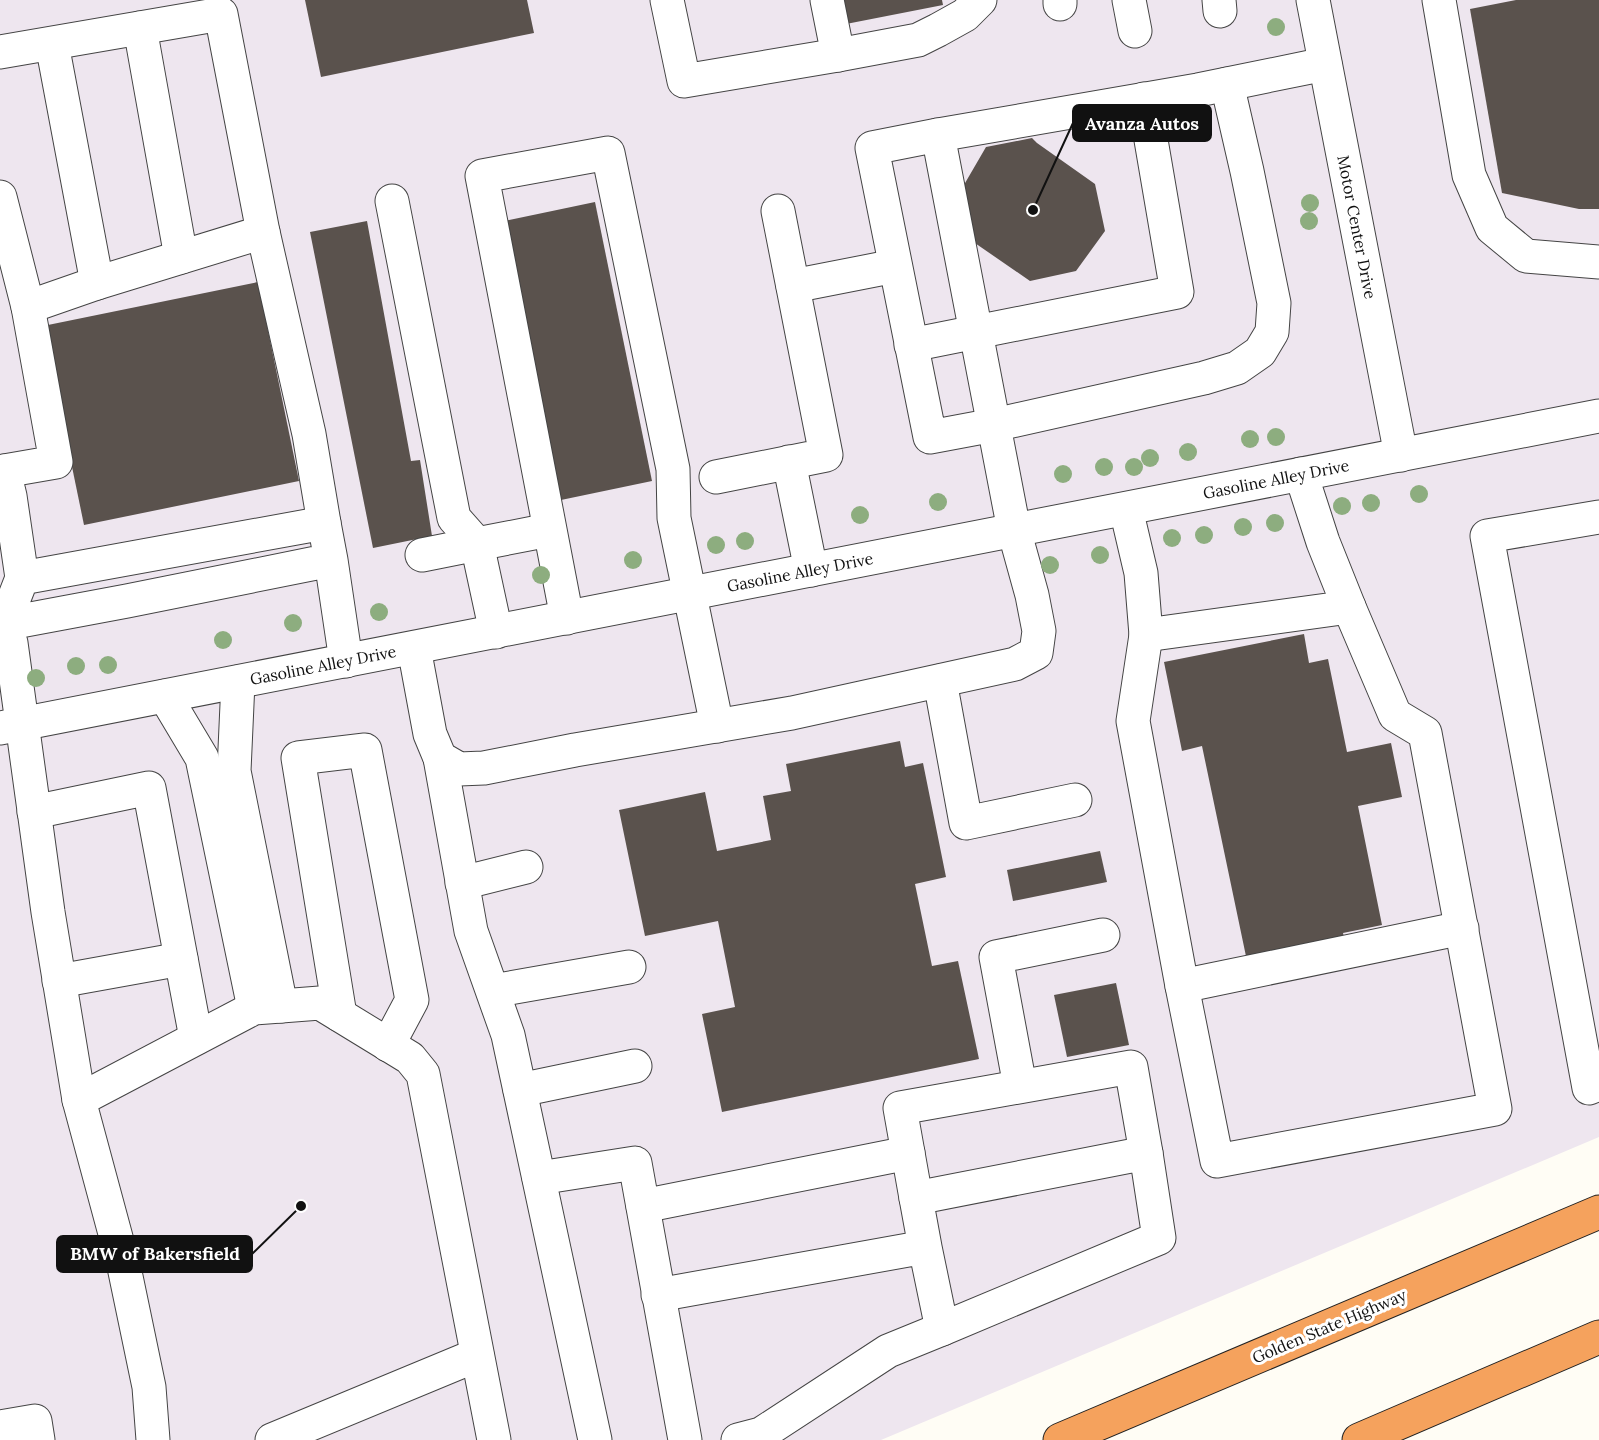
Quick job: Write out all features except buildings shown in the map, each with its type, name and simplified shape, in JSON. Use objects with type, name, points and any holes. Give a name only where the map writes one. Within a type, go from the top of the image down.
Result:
[{"type":"highway","name":"Golden State Highway","points":[[1060,1440],[1599,1212]]},
{"type":"highway","points":[[1359,1440],[1599,1337]]},
{"type":"street","points":[[668,0],[684,81],[918,40],[965,15],[980,0]]},
{"type":"street","points":[[827,0],[838,55]]},
{"type":"street","name":"Motor Center Drive","points":[[1313,0],[1401,455]]},
{"type":"street","points":[[1439,0],[1469,175],[1492,228],[1526,256],[1599,262]]},
{"type":"street","points":[[0,52],[221,14],[263,232],[309,434],[346,661]]},
{"type":"street","points":[[140,28],[181,257]]},
{"type":"street","points":[[52,44],[97,283]]},
{"type":"street","points":[[1227,84],[1274,303],[1272,332],[1260,352],[1237,368],[1204,378],[930,437],[872,148],[1325,64]]},
{"type":"street","points":[[911,345],[1177,292],[1144,99]]},
{"type":"street","points":[[440,758],[459,769],[484,768],[792,713],[1015,664],[1036,652],[1039,631],[1032,595],[1014,530],[938,135]]},
{"type":"street","points":[[567,618],[482,176],[608,153],[673,469],[674,518],[717,726]]},
{"type":"street","points":[[0,197],[28,307],[56,462],[2,471],[10,496],[22,578],[2,623],[11,643],[11,726],[34,812],[59,981],[80,1100],[124,1267],[149,1387],[153,1440]]},
{"type":"street","points":[[392,201],[453,518],[477,544],[496,632]]},
{"type":"street","points":[[716,477],[826,455],[778,211]]},
{"type":"street","points":[[28,307],[97,283],[263,232]]},
{"type":"street","points":[[793,286],[895,266]]},
{"type":"street","name":"Gasoline Alley Drive","points":[[11,726],[1599,416]]},
{"type":"street","points":[[789,462],[811,570]]},
{"type":"street","points":[[1126,508],[1141,573],[1146,635],[1133,721],[1217,1161],[1495,1110],[1425,733],[1395,715],[1323,542],[1301,474]]},
{"type":"street","points":[[1599,517],[1487,536],[1589,1088],[1599,1084]]},
{"type":"street","points":[[22,578],[324,523]]},
{"type":"street","points":[[422,555],[549,530]]},
{"type":"street","points":[[2,623],[128,601],[331,560]]},
{"type":"street","points":[[1146,635],[1349,607]]},
{"type":"street","points":[[414,648],[430,734],[440,758],[471,931],[508,1035],[595,1440]]},
{"type":"street","points":[[940,681],[966,823],[1075,800]]},
{"type":"street","points":[[238,682],[234,771],[267,1007]]},
{"type":"street","points":[[165,696],[202,758],[267,1007]]},
{"type":"street","points":[[340,1015],[298,758],[365,750],[412,1000],[388,1045]]},
{"type":"street","points":[[34,812],[149,788],[196,1038]]},
{"type":"street","points":[[462,883],[526,867]]},
{"type":"street","points":[[1182,986],[1462,928]]},
{"type":"street","points":[[1020,1086],[996,957],[1103,934]]},
{"type":"street","points":[[59,981],[181,959]]},
{"type":"street","points":[[493,991],[629,967]]},
{"type":"street","points":[[80,1100],[196,1038],[267,1007],[320,1003],[410,1058],[423,1074],[494,1440]]},
{"type":"street","points":[[520,1090],[635,1066]]},
{"type":"street","points":[[738,1440],[761,1434],[888,1351],[942,1329],[1159,1238],[1131,1067],[900,1108],[942,1329]]},
{"type":"street","points":[[642,1206],[908,1153]]},
{"type":"street","points":[[916,1198],[1146,1153]]},
{"type":"street","points":[[539,1178],[635,1163],[685,1440]]},
{"type":"street","points":[[658,1295],[925,1247]]},
{"type":"street","points":[[272,1440],[477,1354]]},
{"type":"street","points":[[0,1427],[35,1421],[38,1440]]},
{"type":"shaded area","points":[[0,0],[1599,0],[1599,1137],[881,1440],[0,1440]]},
{"type":"place","name":"Avanza Autos","points":[[1033,210]]},
{"type":"place","name":"BMW of Bakersfield","points":[[301,1206]]}]
